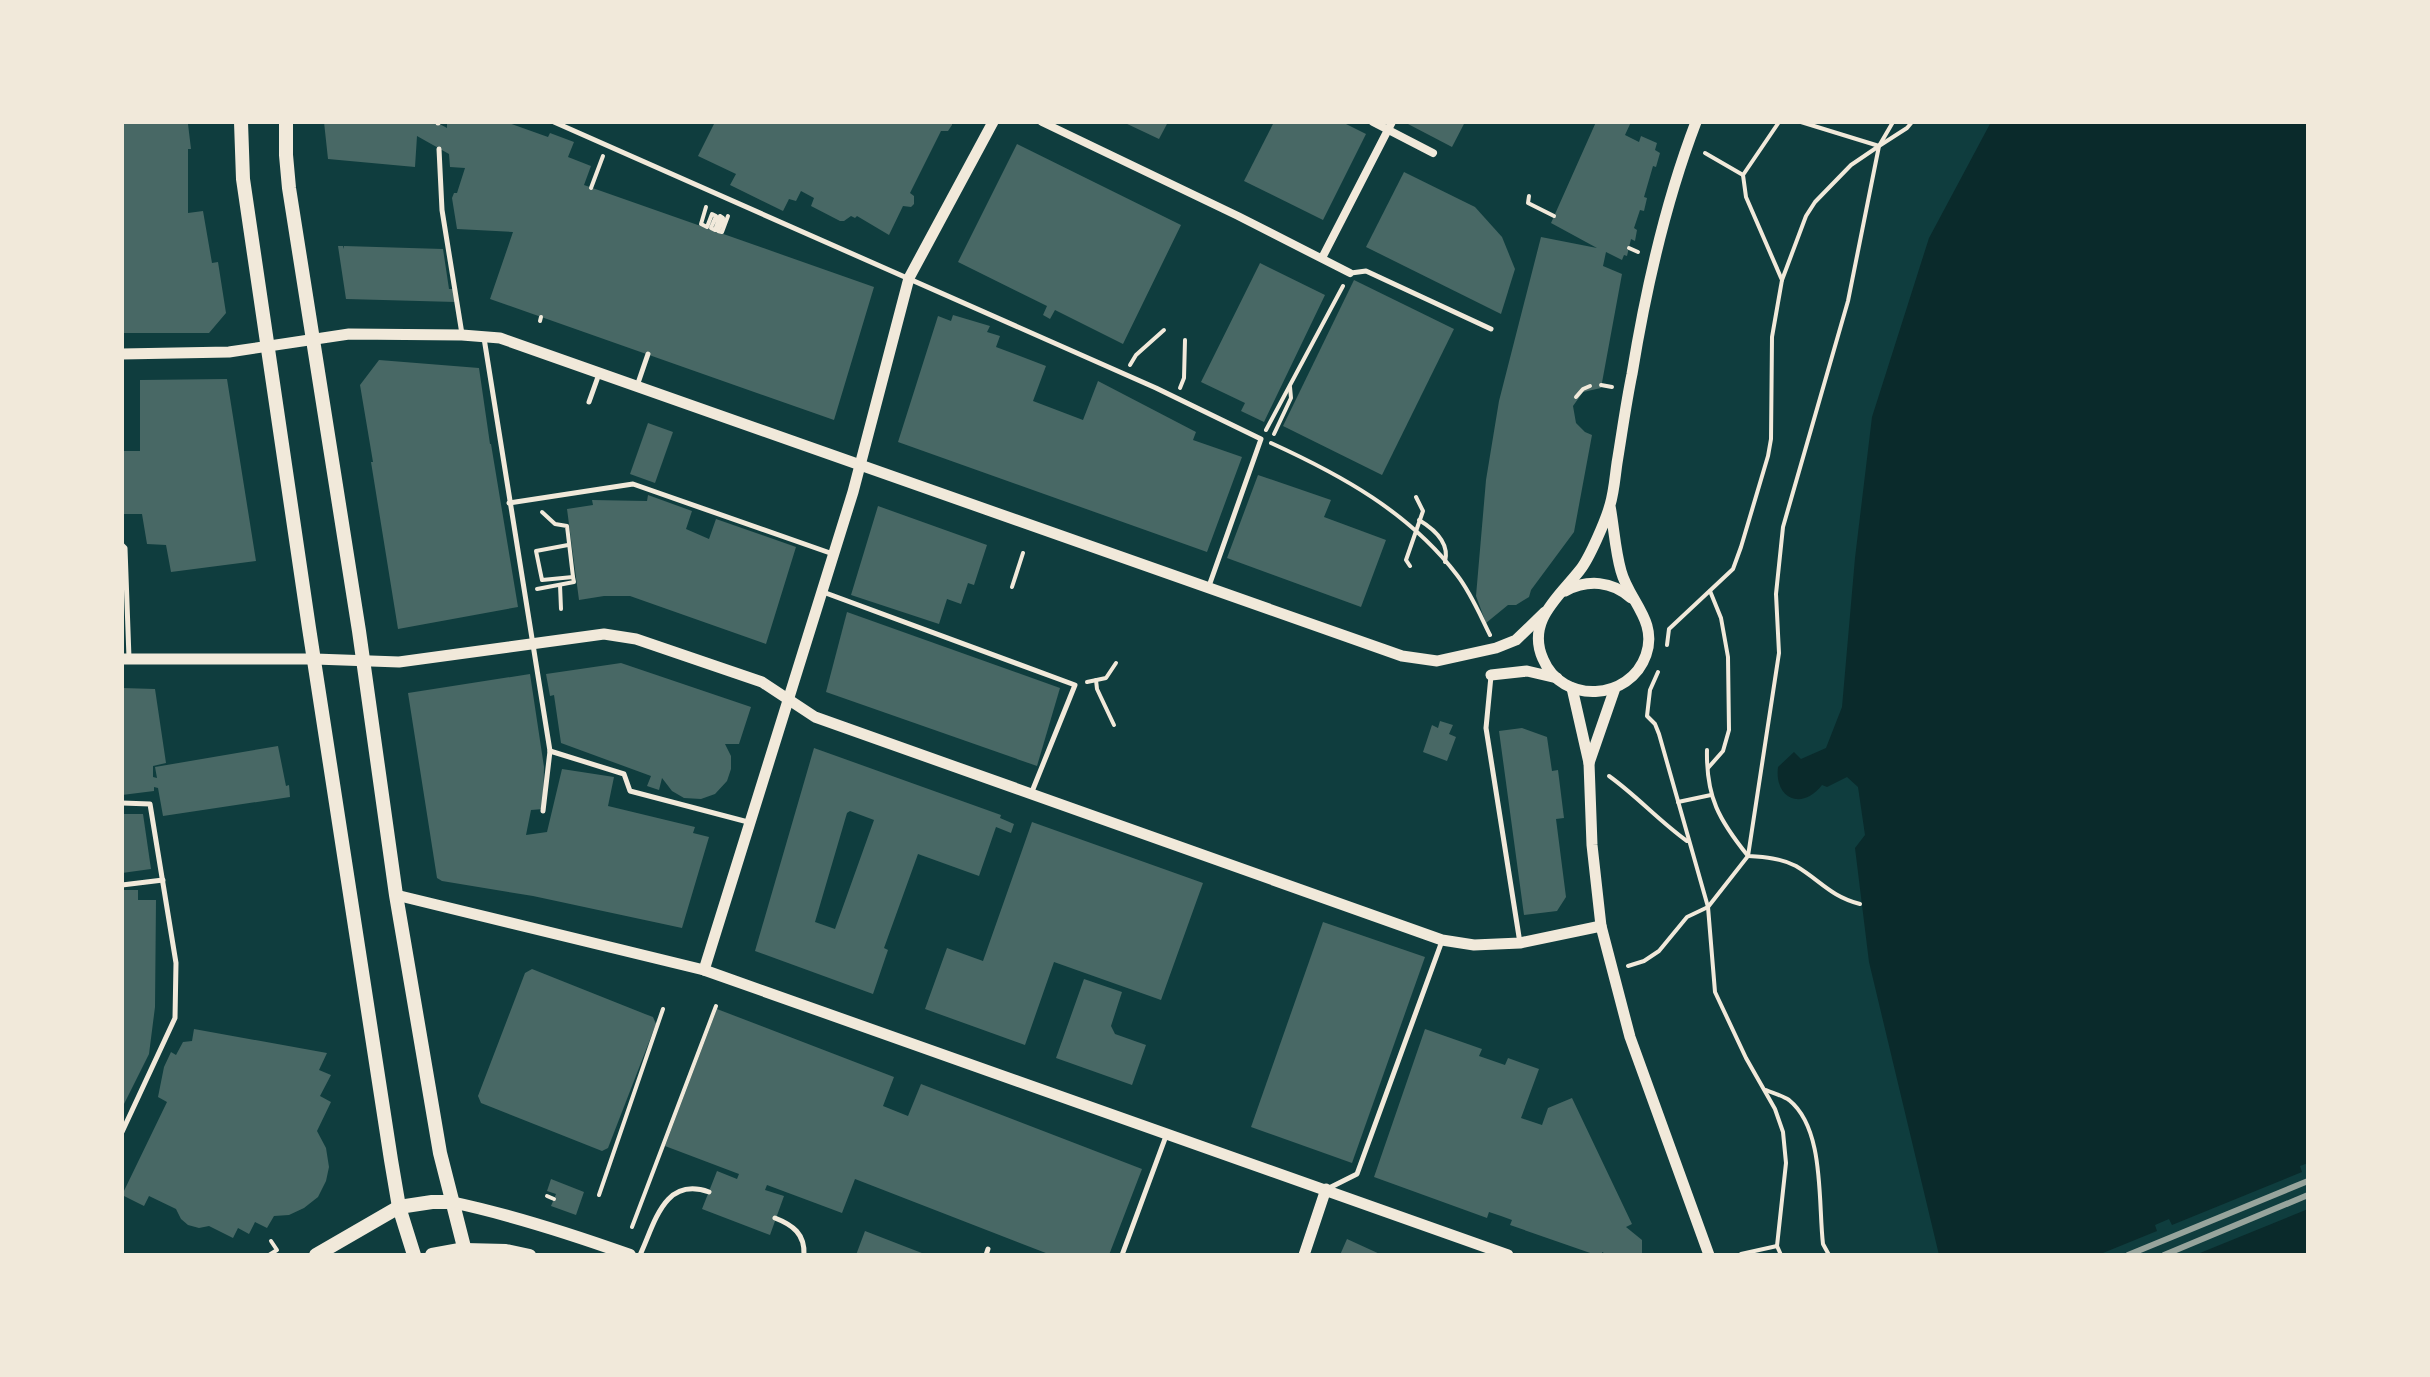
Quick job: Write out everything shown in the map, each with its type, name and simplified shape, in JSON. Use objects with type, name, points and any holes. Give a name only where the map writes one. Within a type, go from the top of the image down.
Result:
[{"type":"main road","points":[[241,122],[243,179],[267,346],[399,1207],[414,1255]]},
{"type":"main road","points":[[286,122],[289,188],[396,895],[440,1153],[466,1252]]},
{"type":"main road","points":[[316,1255],[399,1207],[432,1202],[451,1202],[501,1213],[630,1255]]},
{"type":"main road","points":[[432,1255],[506,1250],[530,1255]]},
{"type":"street","points":[[704,970],[748,822],[823,592],[909,278],[993,122]]},
{"type":"street","points":[[1042,122],[1350,273]]},
{"type":"street","points":[[1373,122],[1390,126],[1433,153]]},
{"type":"street","points":[[122,354],[218,353],[349,334],[500,338],[1376,648],[1427,661],[1448,660],[1516,640],[1545,612],[1582,568],[1610,506],[1645,302],[1667,210],[1696,122]]},
{"type":"street","points":[[1322,258],[1390,126]]},
{"type":"street","points":[[1545,612],[1539,629],[1539,644],[1547,667],[1572,688],[1591,692],[1615,688],[1634,675],[1642,663],[1647,650],[1647,625],[1621,573],[1610,506]]},
{"type":"street","points":[[1557,596],[1576,586],[1592,583],[1616,587],[1634,601]]},
{"type":"street","points":[[126,659],[399,662],[604,634],[636,639],[762,682],[815,717],[1442,940],[1474,945],[1520,943],[1601,926]]},
{"type":"street","points":[[1491,675],[1527,671],[1557,678]]},
{"type":"street","points":[[1572,688],[1589,763],[1592,845],[1601,926],[1630,1037],[1709,1255]]},
{"type":"street","points":[[1589,763],[1615,688]]},
{"type":"street","points":[[396,895],[704,970],[1508,1255]]},
{"type":"street","points":[[1304,1255],[1326,1189]]},
{"type":"lane","points":[[554,122],[1125,374],[1261,439],[1208,588]]},
{"type":"lane","points":[[439,149],[442,210],[462,335]]},
{"type":"lane","points":[[1350,273],[1366,271],[1491,329]]},
{"type":"lane","points":[[483,337],[550,751],[543,811]]},
{"type":"lane","points":[[637,386],[648,354]]},
{"type":"lane","points":[[589,402],[599,373]]},
{"type":"lane","points":[[509,503],[633,484],[833,554]]},
{"type":"lane","points":[[122,545],[125,548],[126,659]]},
{"type":"lane","points":[[823,592],[1075,685],[1031,794]]},
{"type":"lane","points":[[1491,675],[1486,728],[1520,943]]},
{"type":"lane","points":[[550,751],[624,774],[630,791],[748,822]]},
{"type":"lane","points":[[122,803],[150,804],[176,963],[175,1018],[122,1132]]},
{"type":"lane","points":[[122,885],[163,880]]},
{"type":"lane","points":[[1326,1189],[1357,1174],[1442,940]]},
{"type":"lane","points":[[1122,1255],[1166,1135]]},
{"type":"lane","points":[[640,1255],[666,1201],[673,1193],[688,1188],[709,1192]]},
{"type":"lane","points":[[775,1218],[797,1230],[805,1247],[804,1255]]},
{"type":"path","points":[[1779,122],[1743,175],[1746,197],[1782,280]]},
{"type":"path","points":[[1801,122],[1879,146]]},
{"type":"path","points":[[1628,966],[1644,961],[1659,951],[1687,917],[1708,907],[1748,856],[1779,653],[1776,594],[1783,527],[1848,301],[1879,146],[1893,122]]},
{"type":"path","points":[[1666,649],[1669,629],[1733,569],[1741,547],[1771,439],[1772,337],[1782,280],[1806,216],[1815,202],[1851,165],[1912,122]]},
{"type":"path","points":[[591,188],[607,146]]},
{"type":"path","points":[[1705,153],[1743,175]]},
{"type":"path","points":[[1529,196],[1528,203],[1554,216]]},
{"type":"path","points":[[706,207],[700,226],[707,227],[712,214],[716,216],[711,228],[715,230],[720,216],[723,218],[718,231],[722,232],[728,216]]},
{"type":"path","points":[[1629,248],[1638,252]]},
{"type":"path","points":[[1271,421],[1350,273]]},
{"type":"path","points":[[1125,374],[1136,355],[1164,330]]},
{"type":"path","points":[[1175,397],[1184,378],[1185,340]]},
{"type":"path","points":[[1270,443],[1291,398],[1290,384]]},
{"type":"path","points":[[1601,385],[1612,387]]},
{"type":"path","points":[[1576,397],[1590,386]]},
{"type":"path","points":[[1261,439],[1315,463],[1396,512],[1415,529],[1466,589],[1491,637]]},
{"type":"path","points":[[1410,566],[1406,560],[1423,511],[1416,497]]},
{"type":"path","points":[[523,591],[574,582],[567,526],[555,524],[545,513],[534,512]]},
{"type":"path","points":[[1419,520],[1440,539],[1447,555],[1445,562]]},
{"type":"path","points":[[532,543],[542,580],[573,577]]},
{"type":"path","points":[[536,551],[568,545]]},
{"type":"path","points":[[1012,587],[1023,553]]},
{"type":"path","points":[[560,585],[561,609]]},
{"type":"path","points":[[1707,770],[1723,751],[1729,730],[1728,657],[1721,618],[1710,591]]},
{"type":"path","points":[[1075,685],[1106,678],[1116,663]]},
{"type":"path","points":[[1660,665],[1650,690],[1647,716],[1659,734],[1708,907],[1715,992],[1780,1121],[1785,1141],[1785,1173],[1777,1246],[1781,1255]]},
{"type":"path","points":[[1096,680],[1097,689],[1114,725]]},
{"type":"path","points":[[1707,750],[1711,795],[1718,814],[1748,856],[1770,857],[1796,866],[1841,899],[1860,904]]},
{"type":"path","points":[[1609,776],[1635,794],[1662,823],[1689,842]]},
{"type":"path","points":[[1678,802],[1711,795]]},
{"type":"path","points":[[632,1227],[716,1006]]},
{"type":"path","points":[[599,1195],[663,1009]]},
{"type":"path","points":[[1764,1090],[1788,1099],[1799,1111],[1809,1132],[1817,1157],[1823,1244],[1829,1255]]},
{"type":"path","points":[[547,1196],[554,1199]]},
{"type":"path","points":[[269,1255],[277,1250],[271,1241]]},
{"type":"path","points":[[1741,1254],[1777,1246]]},
{"type":"water","points":[[1991,122],[2308,122],[2308,1255],[1939,1255],[1869,962],[1855,848],[1865,835],[1858,787],[1847,777],[1827,787],[1822,785],[1806,798],[1798,799],[1785,794],[1780,787],[1778,767],[1794,752],[1801,759],[1826,748],[1842,707],[1855,558],[1872,417],[1929,238]]},
{"type":"pier","points":[[2308,1163],[2308,1209],[2195,1255],[2098,1255],[2157,1231],[2155,1225],[2169,1219],[2172,1225],[2302,1172],[2300,1166]]},
{"type":"building","points":[[324,122],[436,122],[447,128],[447,122],[506,122],[548,137],[550,133],[574,142],[568,157],[591,166],[584,185],[874,287],[834,420],[490,299],[513,232],[457,229],[452,198],[457,193],[465,168],[450,167],[449,154],[417,136],[415,167],[328,159]]},
{"type":"building","points":[[715,122],[952,122],[952,125],[948,131],[941,131],[910,193],[914,196],[914,204],[911,207],[903,206],[889,235],[857,216],[840,221],[811,206],[814,198],[801,191],[796,201],[789,199],[783,211],[730,185],[736,174],[698,156]]},
{"type":"building","points":[[1123,122],[1168,122],[1159,139]]},
{"type":"building","points":[[1274,122],[1342,122],[1366,134],[1323,220],[1244,181]]},
{"type":"building","points":[[1409,122],[1465,122],[1452,147]]},
{"type":"building","points":[[1596,122],[1631,122],[1625,135],[1639,142],[1641,136],[1657,143],[1655,150],[1660,153],[1644,197],[1647,198],[1644,211],[1640,210],[1634,228],[1637,230],[1635,241],[1631,239],[1627,256],[1624,255],[1622,260],[1606,252],[1603,266],[1622,274],[1601,388],[1583,392],[1573,406],[1576,423],[1592,435],[1574,532],[1529,597],[1516,605],[1508,605],[1486,623],[1476,596],[1486,480],[1499,401],[1541,237],[1597,248],[1551,223]]},
{"type":"building","points":[[122,123],[188,124],[191,149],[188,149],[188,213],[203,211],[212,263],[218,262],[226,313],[209,333],[122,333]]},
{"type":"building","points":[[1017,144],[1181,225],[1123,344],[1055,310],[1050,319],[1043,315],[1047,306],[958,262]]},
{"type":"building","points":[[1404,172],[1475,207],[1502,237],[1515,269],[1501,314],[1366,247]]},
{"type":"building","points":[[338,246],[344,249],[344,246],[443,249],[449,289],[454,289],[456,302],[346,299]]},
{"type":"building","points":[[1260,263],[1325,295],[1264,422],[1241,411],[1245,403],[1201,382]]},
{"type":"building","points":[[1354,280],[1454,329],[1382,475],[1283,426]]},
{"type":"building","points":[[953,315],[990,326],[987,332],[1000,336],[996,347],[1046,366],[1033,401],[1083,420],[1098,381],[1196,432],[1193,440],[1242,457],[1207,552],[898,442],[938,316],[951,321]]},
{"type":"building","points":[[379,360],[479,368],[518,607],[398,629],[360,385]]},
{"type":"building","points":[[227,379],[256,561],[171,572],[166,545],[147,544],[142,514],[122,514],[122,451],[140,451],[140,380]]},
{"type":"building","points":[[648,423],[673,432],[655,483],[630,474]]},
{"type":"building","points":[[1258,475],[1331,500],[1324,517],[1386,540],[1361,607],[1227,558]]},
{"type":"building","points":[[648,495],[692,511],[686,529],[709,539],[716,519],[796,547],[766,644],[630,596],[579,600],[567,509],[593,505],[592,500],[647,501]]},
{"type":"building","points":[[878,506],[987,545],[974,585],[968,583],[961,604],[947,599],[939,624],[851,595]]},
{"type":"building","points":[[847,612],[1060,688],[1037,766],[826,692]]},
{"type":"building","points":[[621,663],[751,707],[739,744],[725,744],[731,756],[731,769],[727,781],[715,794],[701,799],[684,798],[672,791],[662,778],[659,790],[647,786],[651,776],[561,743],[554,695],[550,696],[546,674]]},
{"type":"building","points":[[530,674],[544,767],[543,809],[531,810],[526,835],[547,832],[562,769],[614,777],[608,806],[695,827],[693,833],[709,837],[682,928],[437,878],[408,693]]},
{"type":"building","points":[[122,688],[155,689],[166,763],[153,766],[153,777],[157,778],[155,767],[278,746],[290,797],[163,816],[158,788],[122,795]]},
{"type":"building","points":[[1440,721],[1453,725],[1449,734],[1456,737],[1447,761],[1423,752],[1432,725],[1438,728]]},
{"type":"building","points":[[1522,728],[1547,737],[1552,771],[1558,770],[1564,818],[1556,819],[1566,897],[1557,911],[1524,915],[1499,731]]},
{"type":"building","points":[[814,748],[1001,815],[1000,818],[1014,824],[1011,833],[996,827],[979,876],[918,854],[884,948],[888,950],[873,994],[755,951]],"holes":[[[850,811],[874,820],[835,929],[815,922],[847,813]]]},
{"type":"building","points":[[122,814],[143,814],[151,869],[122,873]]},
{"type":"building","points":[[1032,822],[1203,883],[1161,1000],[1054,962],[1025,1045],[925,1009],[947,948],[983,961]]},
{"type":"building","points":[[122,890],[138,890],[138,900],[156,900],[155,1007],[149,1054],[122,1108]]},
{"type":"building","points":[[1323,922],[1425,957],[1352,1163],[1251,1127]]},
{"type":"building","points":[[532,969],[653,1017],[656,1024],[608,1148],[602,1151],[481,1103],[478,1096],[525,973]]},
{"type":"building","points":[[1084,979],[1122,992],[1111,1026],[1115,1034],[1146,1045],[1132,1085],[1056,1058]]},
{"type":"building","points":[[717,1009],[894,1077],[883,1106],[908,1116],[921,1084],[1142,1169],[1109,1255],[1051,1255],[855,1179],[842,1213],[767,1185],[765,1190],[784,1196],[770,1235],[702,1209],[717,1171],[737,1179],[739,1174],[665,1146]]},
{"type":"building","points":[[194,1029],[327,1053],[319,1070],[331,1075],[320,1096],[331,1102],[317,1131],[326,1148],[329,1167],[318,1197],[289,1215],[274,1216],[267,1228],[255,1222],[249,1234],[238,1228],[233,1238],[209,1226],[199,1228],[188,1225],[176,1209],[149,1196],[144,1206],[122,1195],[167,1102],[158,1097],[164,1067],[171,1052],[176,1055],[183,1042],[192,1041]]},
{"type":"building","points":[[1425,1029],[1482,1049],[1479,1056],[1505,1065],[1508,1058],[1539,1069],[1521,1118],[1542,1125],[1548,1108],[1572,1098],[1632,1224],[1626,1227],[1642,1240],[1642,1255],[1608,1255],[1602,1252],[1602,1255],[1596,1255],[1510,1225],[1512,1220],[1501,1216],[1489,1212],[1487,1218],[1374,1177]]},
{"type":"building","points":[[551,1179],[584,1192],[576,1215],[551,1206],[556,1194],[547,1191]]},
{"type":"building","points":[[865,1231],[927,1255],[856,1255]]},
{"type":"building","points":[[1347,1239],[1382,1255],[1340,1255]]},
{"type":"railway","points":[[2128,1255],[2308,1181]]},
{"type":"railway","points":[[2164,1255],[2308,1195]]}]
